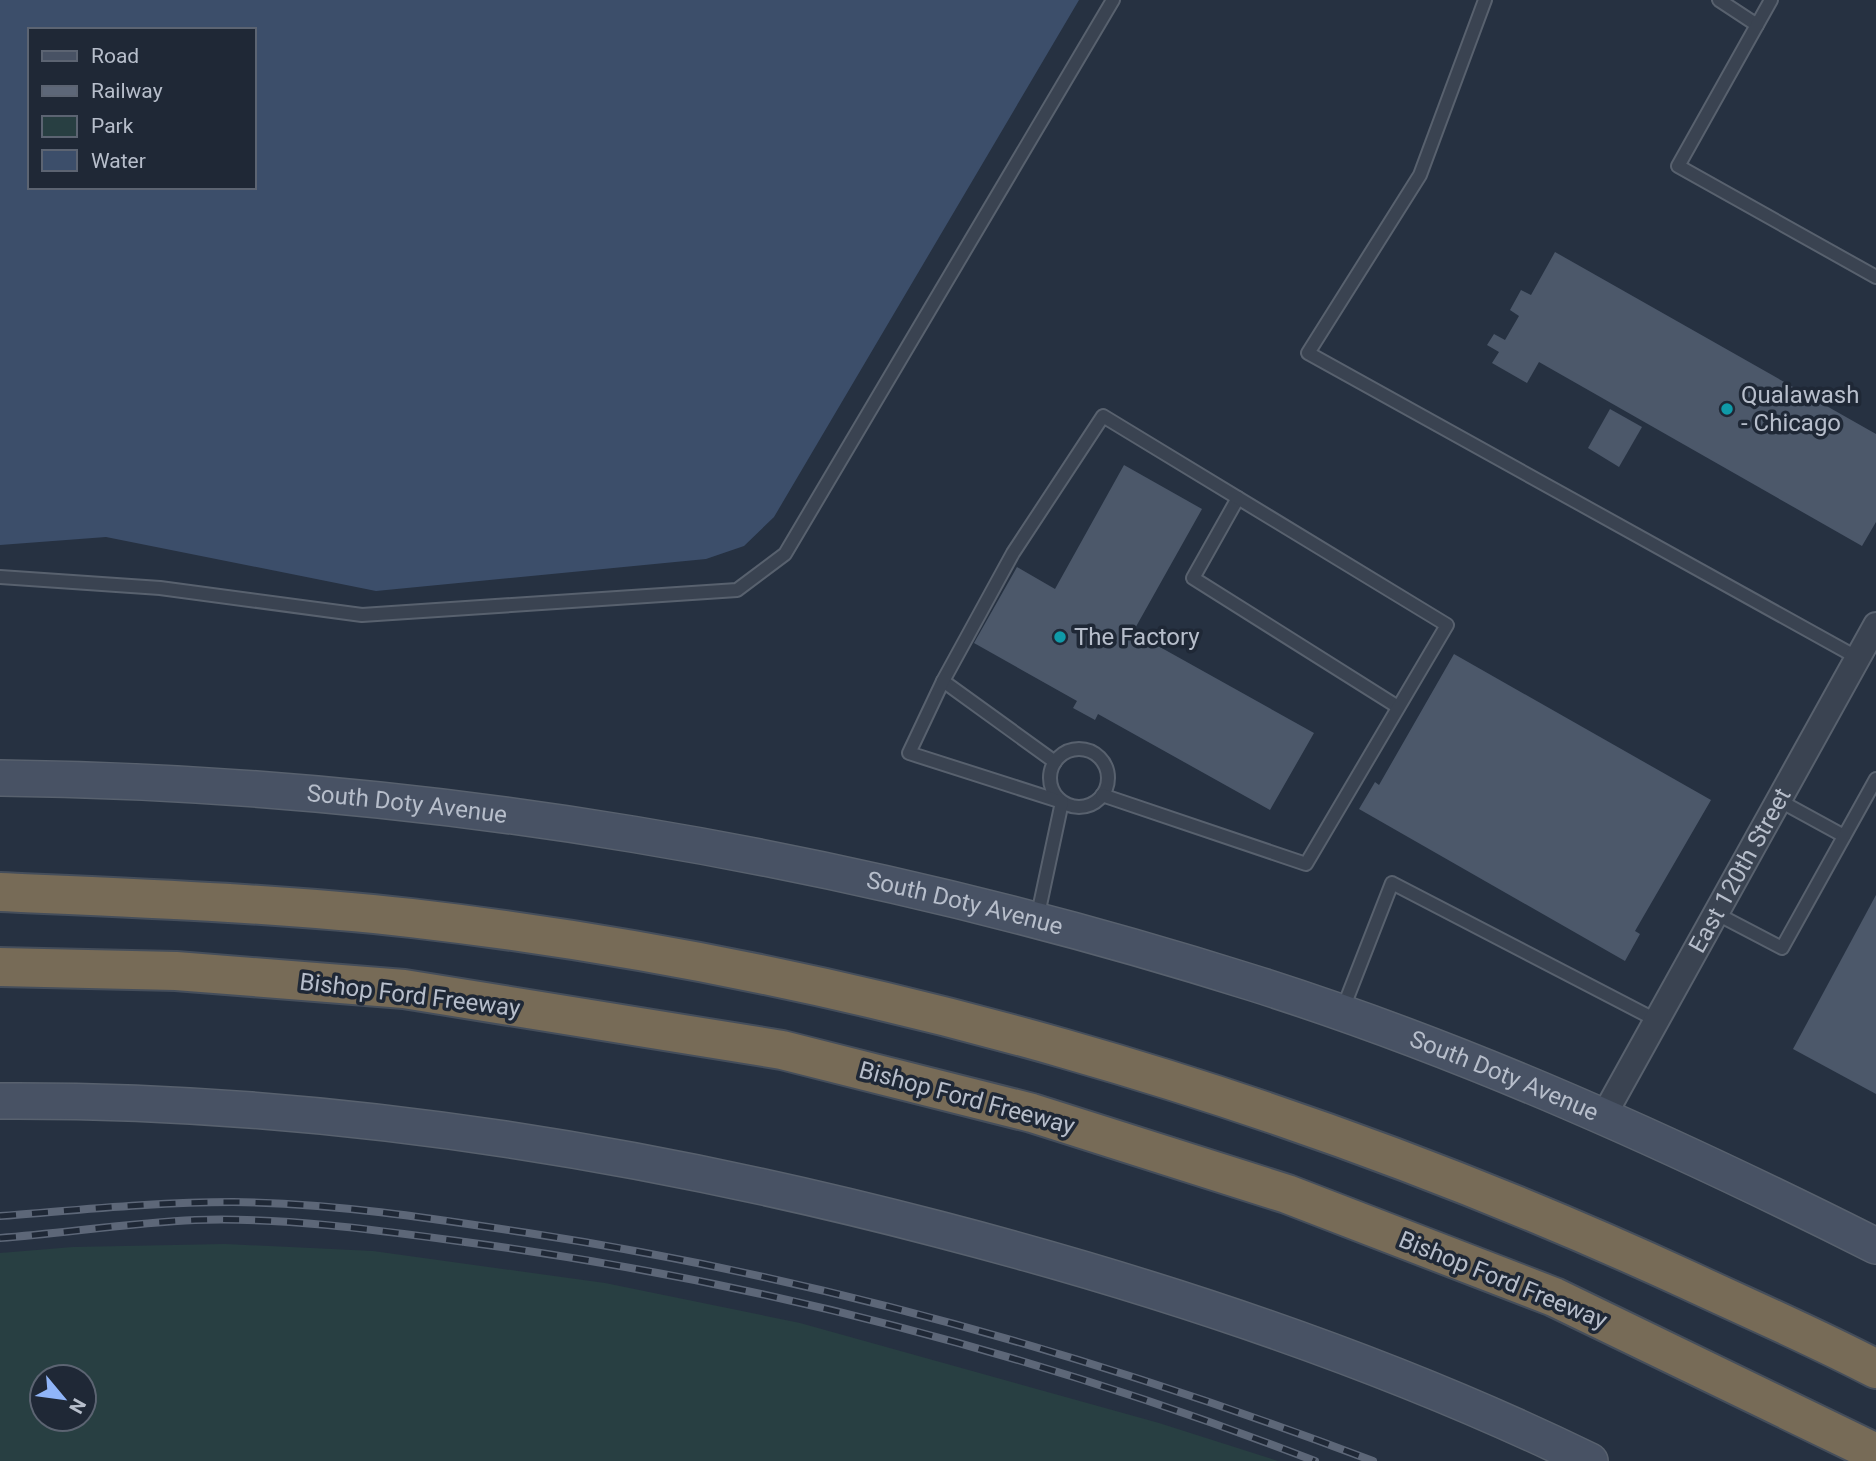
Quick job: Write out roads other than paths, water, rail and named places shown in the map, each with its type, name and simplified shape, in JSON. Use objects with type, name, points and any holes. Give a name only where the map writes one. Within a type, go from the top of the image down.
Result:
[{"type":"highway","points":[[0,892],[312,908],[442,923],[614,948],[810,985],[1059,1046],[1199,1088],[1434,1171],[1579,1230],[1876,1369]]},
{"type":"highway","name":"Bishop Ford Freeway","points":[[0,967],[177,971],[404,989],[782,1050],[1006,1107],[1287,1194],[1554,1297],[1876,1453]]},
{"type":"street","name":"East 120th Street","points":[[1604,1117],[1876,625]]},
{"type":"street","name":"South Doty Avenue","points":[[0,778],[260,788],[426,804],[764,857],[892,884],[1036,921],[1255,984],[1341,1014],[1493,1070],[1604,1117],[1680,1150],[1876,1246]]},
{"type":"street","points":[[0,1101],[319,1114],[621,1157],[752,1184],[1022,1250],[1156,1290],[1314,1345],[1433,1391],[1590,1461]]},
{"type":"lane","points":[[0,577],[160,588],[362,615],[737,590],[785,554],[1113,0]]},
{"type":"lane","points":[[1485,0],[1420,175],[1308,353],[1858,658]]},
{"type":"lane","points":[[1719,0],[1758,24]]},
{"type":"lane","points":[[1771,0],[1678,166],[1876,277]]},
{"type":"lane","points":[[1062,802],[1051,788],[1050,779],[1055,762],[1070,751],[1079,749],[1096,755],[1107,769],[1108,778],[1102,795],[1096,802],[1079,807],[1062,802],[909,753],[943,681],[1013,552],[1103,416],[1447,625],[1306,864],[1102,795]]},
{"type":"lane","points":[[1238,498],[1193,578],[1398,707]]},
{"type":"lane","points":[[943,681],[1055,762]]},
{"type":"lane","points":[[1717,914],[1782,948],[1876,779]]},
{"type":"lane","points":[[1780,800],[1844,836]]},
{"type":"lane","points":[[1036,921],[1062,802]]},
{"type":"lane","points":[[1341,1014],[1392,883],[1658,1021]]},
{"type":"water","points":[[0,0],[1079,0],[774,517],[744,546],[706,559],[376,591],[106,537],[0,545]]},
{"type":"railway","points":[[0,1216],[175,1203],[270,1203],[418,1217],[636,1251],[850,1297],[956,1324],[1166,1388],[1373,1461]]},
{"type":"railway","points":[[0,1238],[171,1221],[262,1220],[364,1229],[573,1258],[681,1277],[896,1326],[1108,1388],[1315,1461]]},
{"type":"place","name":"Qualawash - Chicago","points":[[1727,409]]},
{"type":"place","name":"The Factory","points":[[1060,637]]}]
